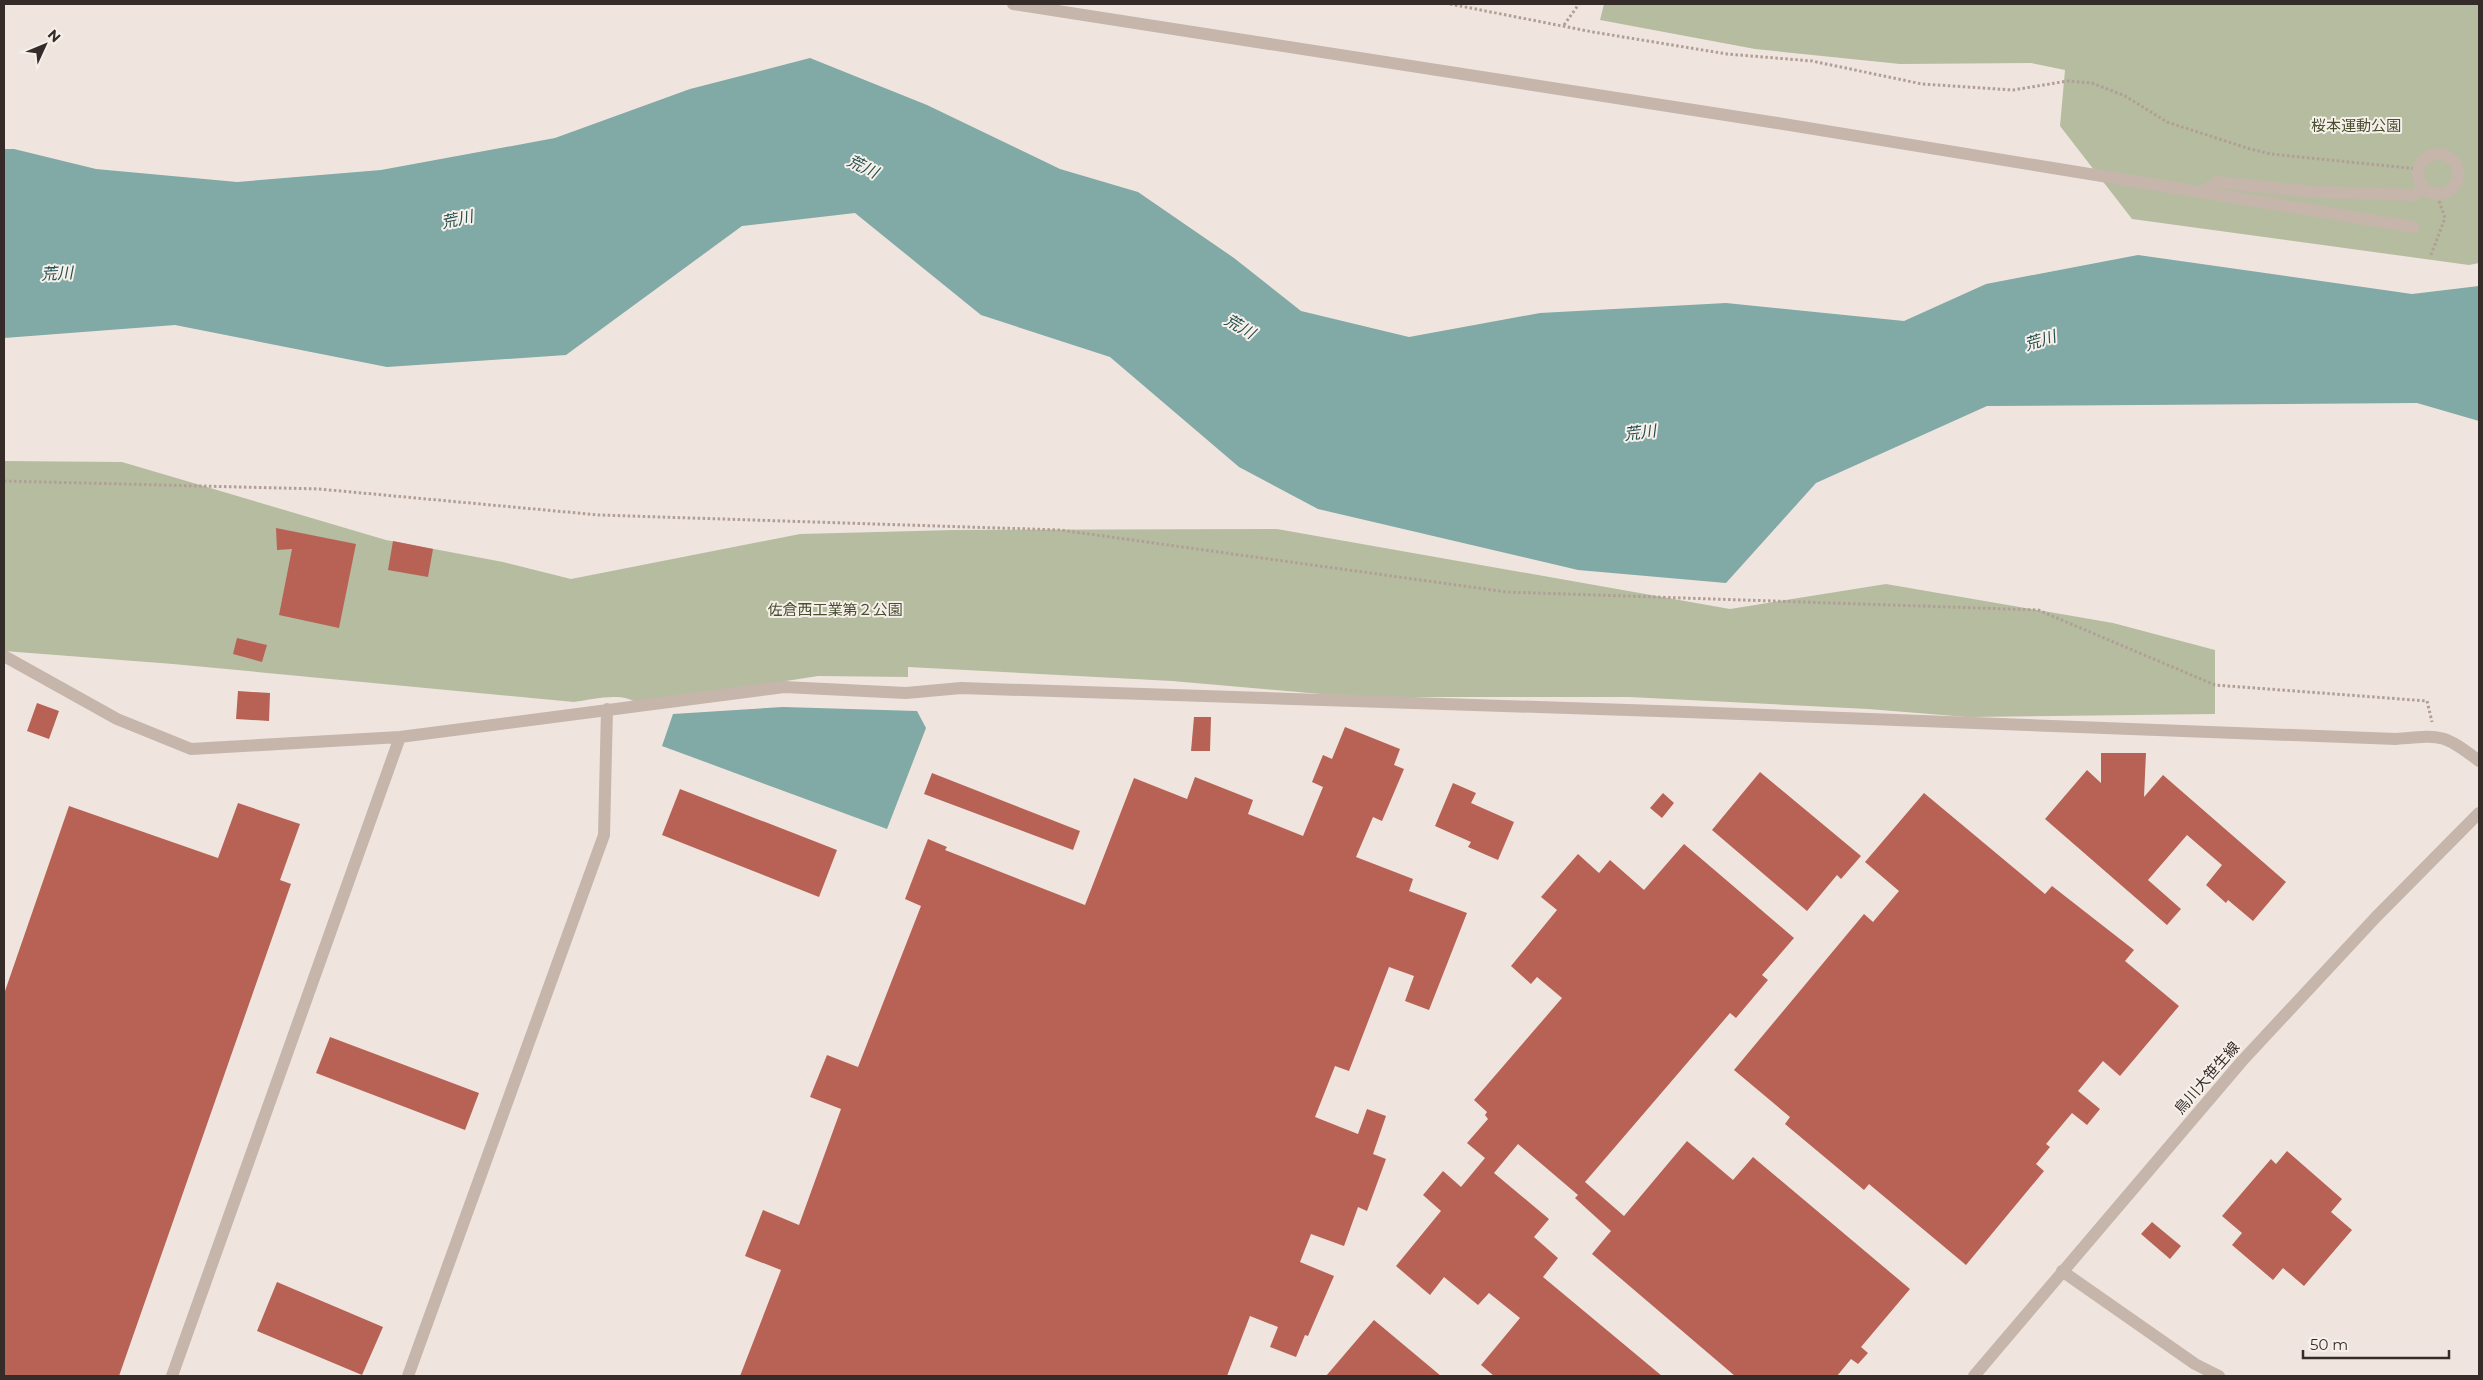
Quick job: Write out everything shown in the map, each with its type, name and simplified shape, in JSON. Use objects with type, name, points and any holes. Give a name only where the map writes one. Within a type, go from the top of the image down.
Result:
[{"type":"street","points":[[1013,4],[2414,227]]},
{"type":"street","points":[[2433,154],[2442,154],[2453,161],[2458,172],[2455,185],[2443,193],[2436,194],[2424,188],[2418,178],[2418,169],[2423,160],[2433,154]]},
{"type":"street","points":[[2203,192],[2217,182],[2313,192],[2414,195],[2424,188]]},
{"type":"street","points":[[4,656],[117,719],[191,749],[400,737],[784,687],[906,693],[961,688],[2396,739],[2436,736],[2453,741],[2479,761]]},
{"type":"street","points":[[408,1376],[604,834],[607,710]]},
{"type":"street","points":[[172,1376],[400,737]]},
{"type":"street","name":"鳥川大笹生線","points":[[1974,1376],[2242,1061],[2376,917],[2479,813]]},
{"type":"street","points":[[2062,1272],[2195,1364],[2219,1376]]},
{"type":"path","points":[[1450,4],[1593,32],[1727,54],[1812,61],[1922,84],[2013,90],[2068,81],[2092,83],[2125,96],[2167,122],[2250,149],[2271,154],[2418,169]]},
{"type":"path","points":[[1564,25],[1579,4]]},
{"type":"path","points":[[2432,255],[2445,218],[2436,194]]},
{"type":"path","points":[[4,481],[319,489],[598,515],[1060,530],[1507,592],[2038,610],[2215,685],[2427,700],[2436,736]]},
{"type":"green space","name":"桜本運動公園","points":[[1604,4],[2479,4],[2479,263],[2469,265],[2132,219],[2060,126],[2065,70],[2031,63],[1900,64],[1755,49],[1600,20]]},
{"type":"green space","name":"佐倉西工業第２公園","points":[[4,461],[122,462],[386,540],[503,562],[571,579],[800,534],[954,530],[1277,529],[1730,609],[1886,584],[2113,623],[2215,650],[2215,714],[1967,717],[1868,709],[1629,697],[1355,697],[1172,681],[908,667],[908,677],[818,676],[637,704],[631,700],[616,697],[574,702],[173,664],[4,651]]},
{"type":"water","name":"荒川","points":[[810,58],[927,105],[1060,169],[1138,192],[1234,258],[1301,311],[1409,337],[1540,313],[1726,303],[1904,321],[1986,284],[2138,255],[2412,294],[2479,286],[2479,421],[2417,403],[1987,406],[1816,483],[1726,583],[1578,570],[1318,509],[1239,467],[1110,357],[981,315],[855,213],[742,226],[566,355],[387,367],[175,325],[4,338],[4,149],[14,149],[96,169],[237,182],[381,170],[555,138],[690,89]]},
{"type":"water","points":[[783,707],[917,711],[926,728],[887,829],[662,746],[673,714]]},
{"type":"building","points":[[276,528],[356,544],[339,628],[279,615],[292,549],[277,550]]},
{"type":"building","points":[[393,541],[433,549],[428,577],[388,570]]},
{"type":"building","points":[[237,638],[267,645],[262,662],[233,654]]},
{"type":"building","points":[[238,691],[270,693],[269,721],[236,719]]},
{"type":"building","points":[[37,703],[59,711],[49,739],[27,731]]},
{"type":"building","points":[[1194,717],[1211,717],[1210,751],[1191,751]]},
{"type":"building","points":[[1345,727],[1400,749],[1394,765],[1404,769],[1382,821],[1373,817],[1356,857],[1413,879],[1409,891],[1467,913],[1429,1010],[1405,1001],[1414,976],[1389,967],[1349,1071],[1335,1066],[1315,1117],[1358,1134],[1367,1109],[1386,1116],[1373,1154],[1386,1159],[1367,1211],[1358,1207],[1344,1246],[1311,1234],[1300,1262],[1334,1276],[1308,1336],[1305,1335],[1296,1357],[1270,1347],[1278,1327],[1250,1316],[1227,1376],[740,1376],[781,1270],[745,1256],[763,1210],[799,1225],[841,1109],[810,1097],[827,1055],[858,1067],[921,906],[905,899],[928,839],[947,847],[945,850],[1085,905],[1134,778],[1187,799],[1195,777],[1253,800],[1248,814],[1303,836],[1323,787],[1312,782],[1323,755],[1332,759]]},
{"type":"building","points":[[2101,753],[2146,753],[2144,797],[2163,775],[2286,882],[2253,921],[2228,900],[2226,903],[2206,885],[2222,865],[2187,835],[2148,880],[2181,909],[2167,925],[2045,819],[2087,770],[2101,783]]},
{"type":"building","points":[[1760,772],[1861,856],[1841,879],[1837,875],[1807,911],[1712,830]]},
{"type":"building","points":[[932,773],[1080,831],[1073,850],[924,794]]},
{"type":"building","points":[[1453,783],[1476,793],[1471,803],[1514,822],[1498,860],[1468,847],[1471,842],[1435,826]]},
{"type":"building","points":[[680,789],[837,850],[819,897],[662,835]]},
{"type":"building","points":[[1663,793],[1674,803],[1662,818],[1650,808]]},
{"type":"building","points":[[1924,793],[2045,894],[2052,886],[2134,950],[2125,961],[2179,1006],[2120,1076],[2103,1061],[2078,1091],[2100,1109],[2087,1125],[2072,1113],[2046,1144],[2050,1147],[2036,1164],[2044,1171],[1966,1265],[1869,1184],[1864,1190],[1785,1124],[1790,1117],[1734,1070],[1864,914],[1873,922],[1899,891],[1865,862]]},
{"type":"building","points":[[238,803],[300,824],[280,880],[291,884],[119,1376],[4,1376],[4,994],[69,806],[218,858]]},
{"type":"building","points":[[1684,844],[1794,938],[1762,975],[1768,980],[1736,1018],[1730,1013],[1585,1182],[1624,1216],[1687,1141],[1733,1180],[1753,1157],[1910,1289],[1861,1347],[1868,1353],[1858,1364],[1851,1359],[1837,1376],[1735,1376],[1592,1254],[1611,1231],[1575,1198],[1578,1195],[1518,1144],[1494,1173],[1549,1219],[1534,1237],[1558,1258],[1543,1277],[1662,1376],[1494,1376],[1481,1365],[1520,1318],[1489,1293],[1478,1305],[1444,1277],[1430,1295],[1396,1266],[1441,1211],[1423,1195],[1443,1171],[1461,1187],[1485,1158],[1467,1143],[1488,1119],[1485,1115],[1487,1112],[1474,1100],[1562,998],[1537,977],[1531,984],[1511,966],[1557,910],[1541,897],[1578,854],[1599,873],[1610,860],[1644,890]]},
{"type":"building","points":[[330,1037],[479,1093],[465,1130],[316,1073]]},
{"type":"building","points":[[2287,1151],[2342,1199],[2331,1212],[2352,1230],[2304,1286],[2283,1268],[2273,1280],[2232,1245],[2242,1233],[2222,1216],[2271,1159],[2276,1164]]},
{"type":"building","points":[[2152,1222],[2181,1246],[2170,1259],[2141,1234]]},
{"type":"building","points":[[277,1282],[383,1327],[362,1375],[257,1331]]},
{"type":"building","points":[[1374,1320],[1441,1376],[1326,1376]]}]
